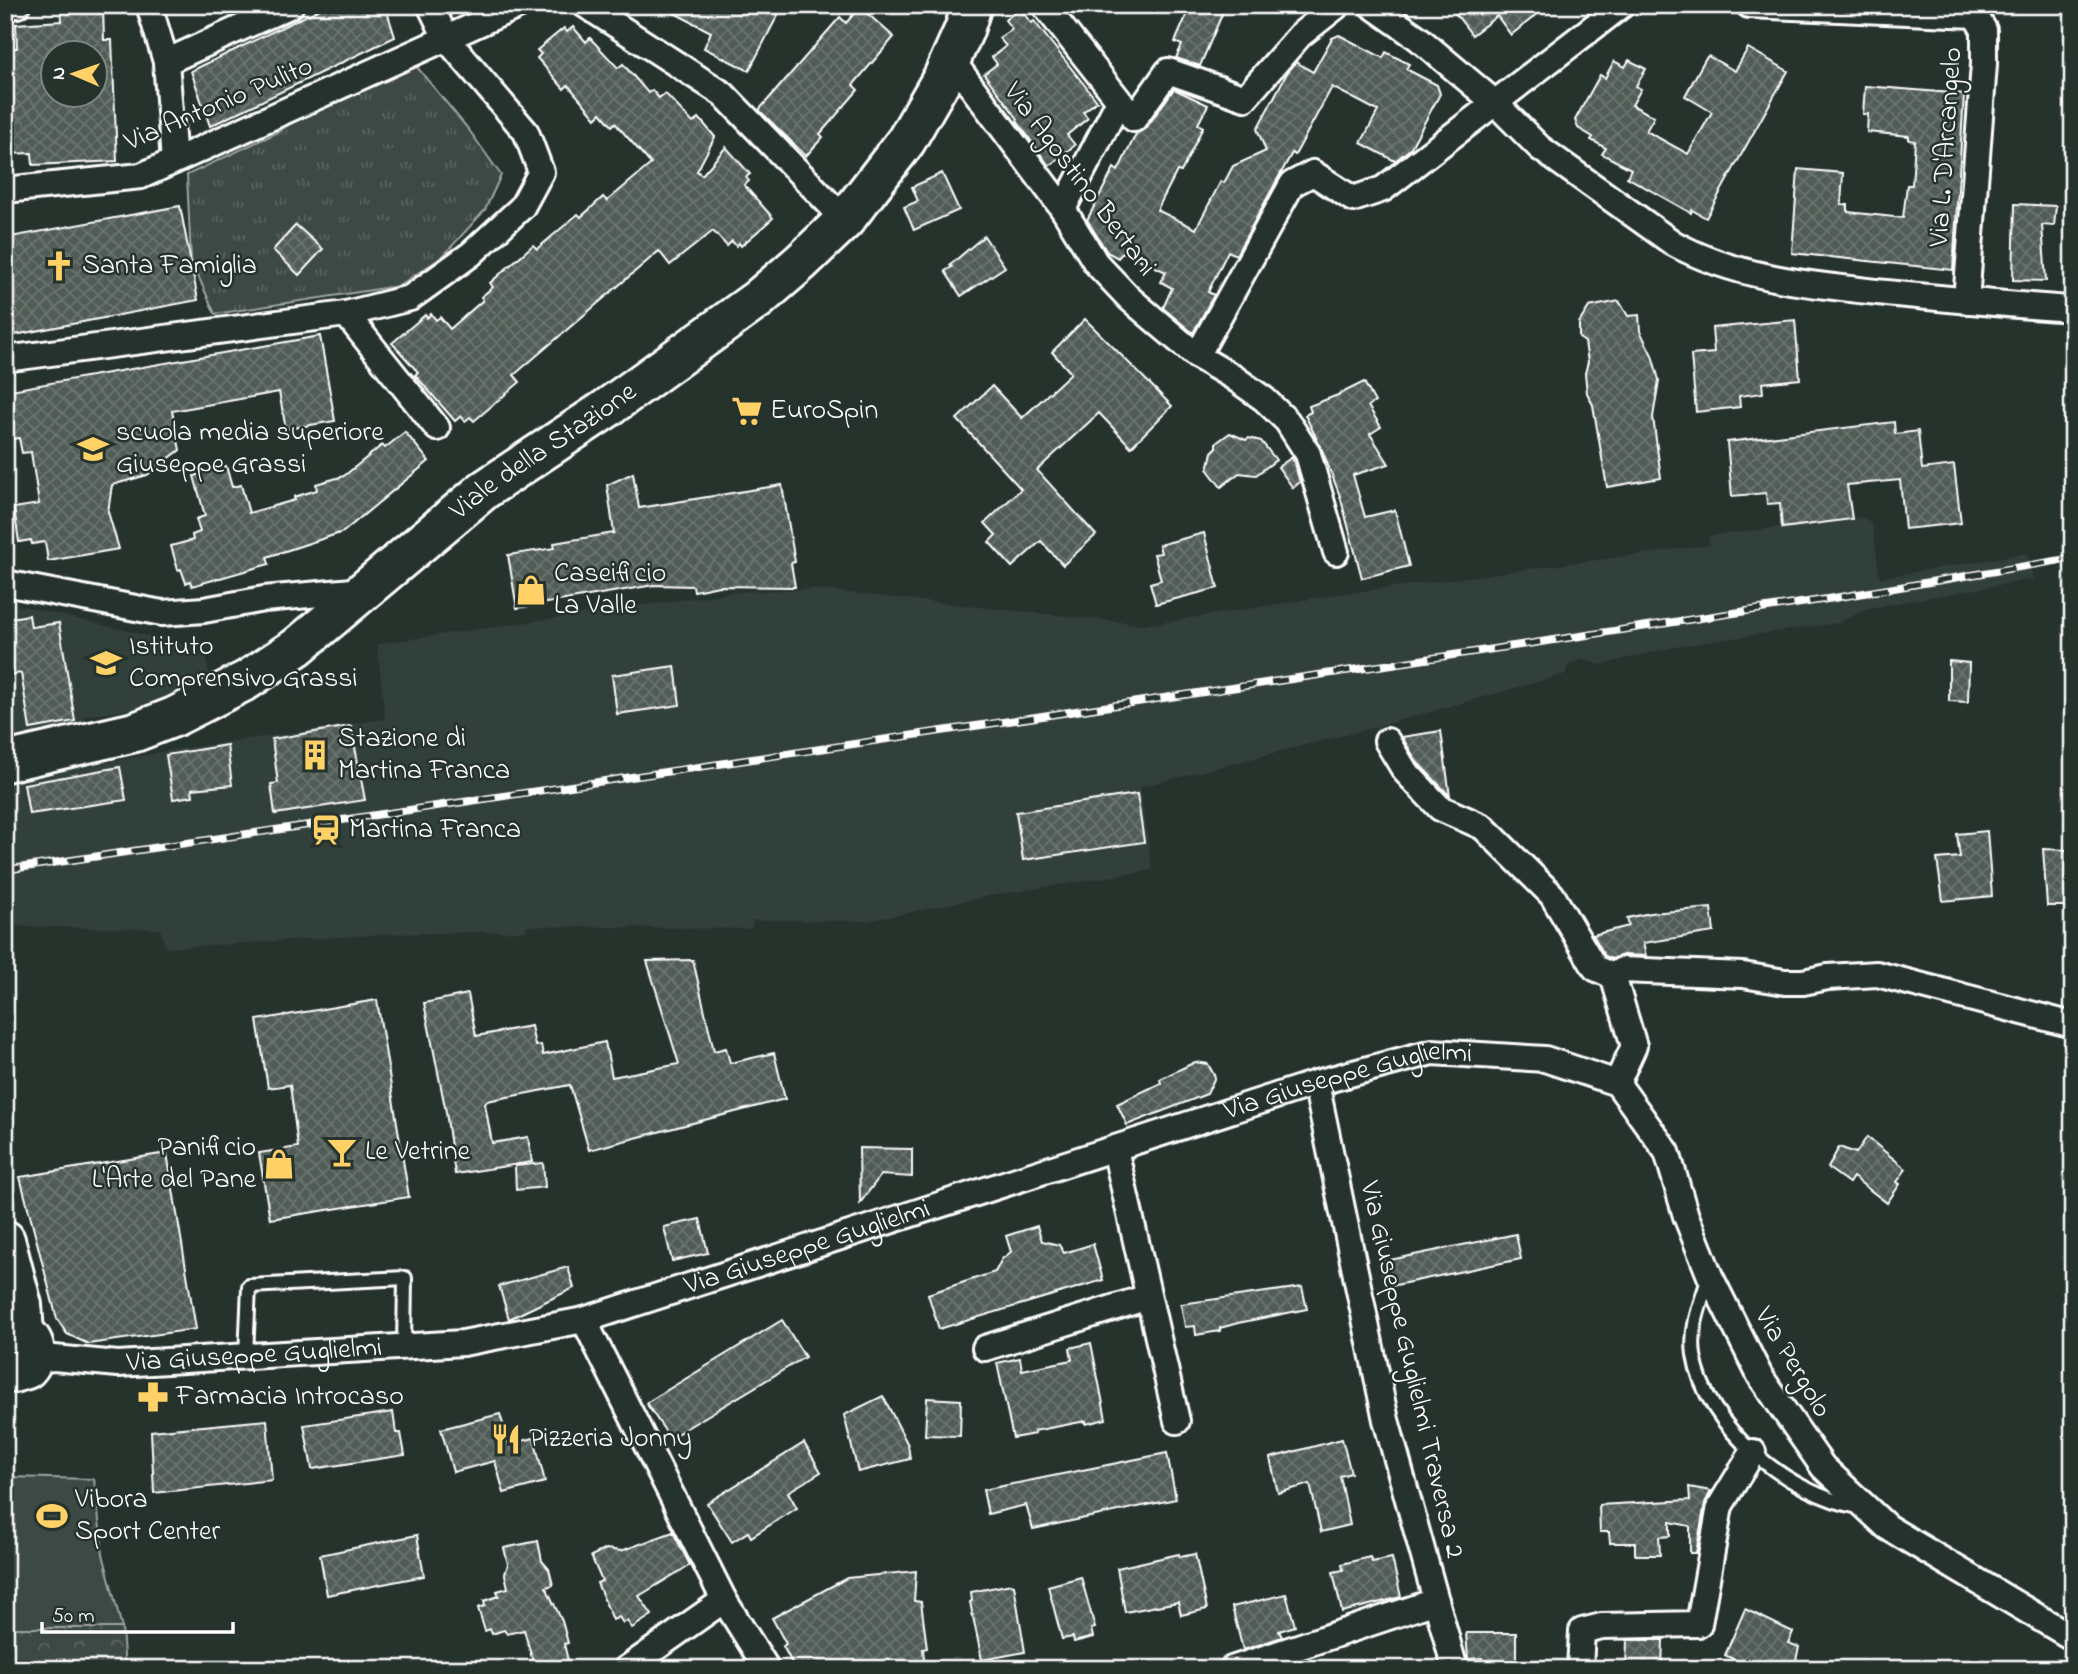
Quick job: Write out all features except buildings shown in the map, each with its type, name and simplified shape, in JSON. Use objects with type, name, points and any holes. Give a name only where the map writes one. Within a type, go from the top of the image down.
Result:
[{"type":"main road","name":"Viale della Stazione","points":[[5,762],[135,732],[174,717],[247,680],[297,647],[484,490],[607,409],[758,299],[845,220],[906,141],[951,60],[972,5]]},
{"type":"main road","name":"Via Giuseppe Guglielmi","points":[[7,1247],[22,1305],[23,1347]]},
{"type":"street","points":[[5,7],[17,5]]},
{"type":"street","points":[[149,5],[166,62],[174,161]]},
{"type":"street","points":[[166,62],[291,5]]},
{"type":"street","points":[[5,359],[346,314],[410,298],[471,254],[522,206],[541,172],[526,132],[446,38],[430,5]]},
{"type":"street","name":"Via Antonio Pulito","points":[[5,190],[141,176],[520,5]]},
{"type":"street","points":[[585,5],[723,94],[845,220]]},
{"type":"street","points":[[1044,5],[1126,110]]},
{"type":"street","points":[[1063,209],[1126,110],[1168,71],[1245,98],[1300,34],[1338,5]]},
{"type":"street","points":[[1371,5],[1418,38],[1494,102],[1540,148],[1673,243],[1693,254],[1794,284],[2073,309]]},
{"type":"street","points":[[1197,356],[1292,184],[1313,173],[1353,199],[1383,190],[1622,5]]},
{"type":"street","name":"Via L. D'Arcangelo","points":[[1749,5],[1975,15],[1984,30],[1984,64],[1966,301]]},
{"type":"street","name":"Via Agostino Bertani","points":[[951,60],[1063,209],[1104,272],[1129,298],[1197,356],[1254,391],[1287,421],[1308,454],[1336,552]]},
{"type":"street","points":[[346,314],[437,428]]},
{"type":"street","points":[[5,583],[162,613],[204,610],[264,599],[365,590]]},
{"type":"street","points":[[1387,741],[1405,771],[1440,808],[1483,827],[1552,895],[1595,968],[1613,976],[1634,1046],[1617,1083]]},
{"type":"street","points":[[1613,976],[1622,970],[1661,971],[1743,975],[1803,982],[1828,977],[1877,974],[2073,1025]]},
{"type":"street","name":"Via Giuseppe Guglielmi","points":[[23,1347],[118,1364],[463,1343],[584,1320],[1316,1083],[1432,1052],[1545,1059],[1617,1083]]},
{"type":"street","name":"Via Giuseppe Guglielmi Traversa 2","points":[[1316,1083],[1386,1420],[1455,1669]]},
{"type":"street","name":"Via Pergolo","points":[[1617,1083],[1667,1152],[1686,1216],[1710,1276],[1759,1376],[1822,1467],[1886,1527],[2073,1638]]},
{"type":"street","points":[[1115,1149],[1177,1421]]},
{"type":"street","points":[[985,1348],[1148,1297]]},
{"type":"street","points":[[584,1320],[724,1600],[767,1669]]},
{"type":"street","points":[[1580,1669],[1582,1631],[1602,1626],[1699,1624],[1720,1506],[1753,1452]]},
{"type":"street","points":[[626,1669],[724,1600]]},
{"type":"street","points":[[1232,1669],[1436,1601]]},
{"type":"lane","points":[[1710,1276],[1694,1324],[1694,1355],[1705,1392],[1735,1434],[1753,1452],[1791,1481],[1841,1504],[1866,1508]]},
{"type":"lane","points":[[246,1356],[249,1286],[405,1278],[404,1347]]},
{"type":"shaded area","points":[[1862,517],[1872,524],[1880,578],[2027,553],[2033,579],[1869,608],[1838,623],[1678,646],[1600,665],[1584,659],[1568,665],[1566,673],[1562,675],[1376,727],[1140,787],[1152,870],[989,896],[868,921],[753,920],[751,929],[527,926],[526,931],[390,934],[166,948],[160,929],[5,926],[5,783],[160,752],[385,719],[377,644],[735,592],[812,589],[1139,624],[1160,623],[1341,594],[1710,545],[1708,536]]},
{"type":"shaded area","name":"Istituto Comprensivo Grassi","points":[[5,602],[205,649],[209,677],[159,706],[84,716],[86,728],[5,742]]},
{"type":"green space","points":[[384,66],[417,67],[469,130],[501,175],[485,210],[442,257],[398,286],[215,314],[191,260],[187,175],[274,134]]},
{"type":"green space","name":"Vibora Sport Center","points":[[5,1477],[94,1479],[103,1554],[122,1628],[5,1628]]},
{"type":"green space","points":[[5,1628],[122,1628],[125,1669],[5,1669]]},
{"type":"railway","points":[[5,870],[1834,598],[2073,558]]},
{"type":"place","name":"Santa Famiglia","points":[[59,266]]},
{"type":"place","name":"EuroSpin","points":[[747,411]]},
{"type":"place","name":"scuola media superiore Giuseppe Grassi","points":[[93,449]]},
{"type":"place","name":"Caseificio La Valle","points":[[531,590]]},
{"type":"place","name":"Istituto Comprensivo Grassi","points":[[106,663]]},
{"type":"place","name":"Stazione di Martina Franca","points":[[315,755]]},
{"type":"place","name":"Martina Franca","points":[[326,830]]},
{"type":"place","name":"Le Vetrine","points":[[342,1152]]},
{"type":"place","name":"Panificio L'Arte del Pane","points":[[279,1164]]},
{"type":"place","name":"Farmacia Introcaso","points":[[153,1397]]},
{"type":"place","name":"Pizzeria Jonny","points":[[506,1439]]},
{"type":"place","name":"Vibora Sport Center","points":[[52,1516]]}]
